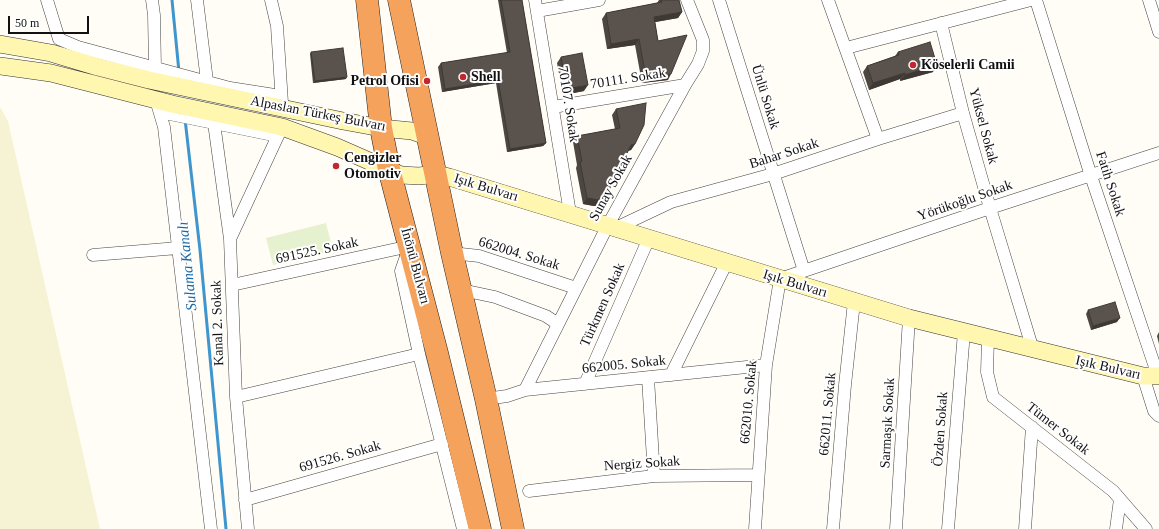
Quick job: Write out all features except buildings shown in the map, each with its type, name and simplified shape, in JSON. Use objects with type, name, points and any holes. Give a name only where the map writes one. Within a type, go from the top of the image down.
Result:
[{"type":"highway","name":"İnönü Bulvarı","points":[[367,0],[381,128],[389,169],[410,246],[480,529]]},
{"type":"highway","points":[[399,0],[429,137],[452,253],[462,290],[513,529]]},
{"type":"main road","points":[[0,44],[51,53],[98,67],[152,74]]},
{"type":"main road","points":[[0,66],[51,73],[167,108]]},
{"type":"main road","name":"Alpaslan Türkeş Bulvarı","points":[[152,74],[282,102],[381,128],[412,131],[429,137]]},
{"type":"main road","name":"Alpaslan Türkeş Bulvarı","points":[[167,108],[205,118],[280,132],[337,147],[401,174],[419,176],[436,174]]},
{"type":"main road","name":"Işık Bulvarı","points":[[436,174],[570,213],[909,318],[1033,350],[1153,376]]},
{"type":"street","points":[[47,0],[59,39],[152,74],[170,72],[204,84],[196,0]]},
{"type":"street","points":[[152,0],[154,16],[152,74]]},
{"type":"street","points":[[271,0],[277,26],[282,102]]},
{"type":"street","points":[[536,5],[599,0]]},
{"type":"street","name":"Sunay Sokak","points":[[525,390],[576,288],[612,226],[685,85],[698,64],[703,51],[703,40],[686,0]]},
{"type":"street","name":"Ünlü Sokak","points":[[719,0],[804,271]]},
{"type":"street","points":[[828,0],[878,139]]},
{"type":"street","points":[[846,48],[1031,0]]},
{"type":"street","name":"Fatih Sokak","points":[[1036,0],[1153,376],[1154,411],[1159,416]]},
{"type":"street","points":[[1149,0],[1159,32]]},
{"type":"street","name":"70107. Sokak","points":[[536,5],[570,213]]},
{"type":"street","name":"Yüksel Sokak","points":[[941,24],[963,113],[1033,350]]},
{"type":"street","name":"70111. Sokak","points":[[553,107],[685,85]]},
{"type":"street","points":[[167,108],[164,127],[211,529]]},
{"type":"street","name":"Bahar Sokak","points":[[612,226],[671,202],[773,174],[878,139],[963,113]]},
{"type":"street","points":[[205,118],[230,238]]},
{"type":"street","name":"Kanal 2. Sokak","points":[[248,529],[236,397],[230,238],[280,132]]},
{"type":"street","name":"Yörükoğlu Sokak","points":[[780,279],[1159,152]]},
{"type":"street","name":"Türkmen Sokak","points":[[585,384],[649,238]]},
{"type":"street","points":[[410,246],[401,271],[419,354],[463,529]]},
{"type":"street","name":"691525. Sokak","points":[[232,285],[410,246]]},
{"type":"street","points":[[93,255],[178,248]]},
{"type":"street","name":"662004. Sokak","points":[[452,253],[479,256],[576,288]]},
{"type":"street","points":[[671,375],[726,262]]},
{"type":"street","name":"662010. Sokak","points":[[755,529],[766,365],[780,279]]},
{"type":"street","points":[[462,290],[495,297],[546,316],[558,324]]},
{"type":"street","name":"662011. Sokak","points":[[833,529],[845,384],[854,302]]},
{"type":"street","name":"Sarmaşık Sokak","points":[[896,529],[909,318]]},
{"type":"street","name":"Özden Sokak","points":[[948,529],[964,332]]},
{"type":"street","name":"Tümer Sokak","points":[[988,338],[987,372],[993,398],[1113,491],[1146,529]]},
{"type":"street","points":[[236,397],[419,354]]},
{"type":"street","name":"662005. Sokak","points":[[486,399],[507,396],[525,390],[766,365]]},
{"type":"street","points":[[648,378],[654,476]]},
{"type":"street","points":[[1025,529],[1032,427]]},
{"type":"street","name":"691526. Sokak","points":[[246,500],[442,444]]},
{"type":"street","name":"Nergiz Sokak","points":[[529,491],[654,476],[758,475]]},
{"type":"street","points":[[1116,529],[1120,499]]},
{"type":"shaded area","points":[[0,107],[8,121],[100,529],[0,529]]},
{"type":"green space","points":[[326,223],[333,251],[273,265],[266,238]]},
{"type":"waterway","name":"Sulama Kanalı","points":[[172,0],[179,72]]},
{"type":"waterway","name":"Sulama Kanalı","points":[[185,119],[200,250],[226,529]]},
{"type":"place","name":"Köselerli Camii","points":[[913,65]]},
{"type":"place","name":"Shell","points":[[463,77]]},
{"type":"place","name":"Petrol Ofisi","points":[[427,81]]},
{"type":"place","name":"Cengizler Otomotiv","points":[[336,166]]}]
